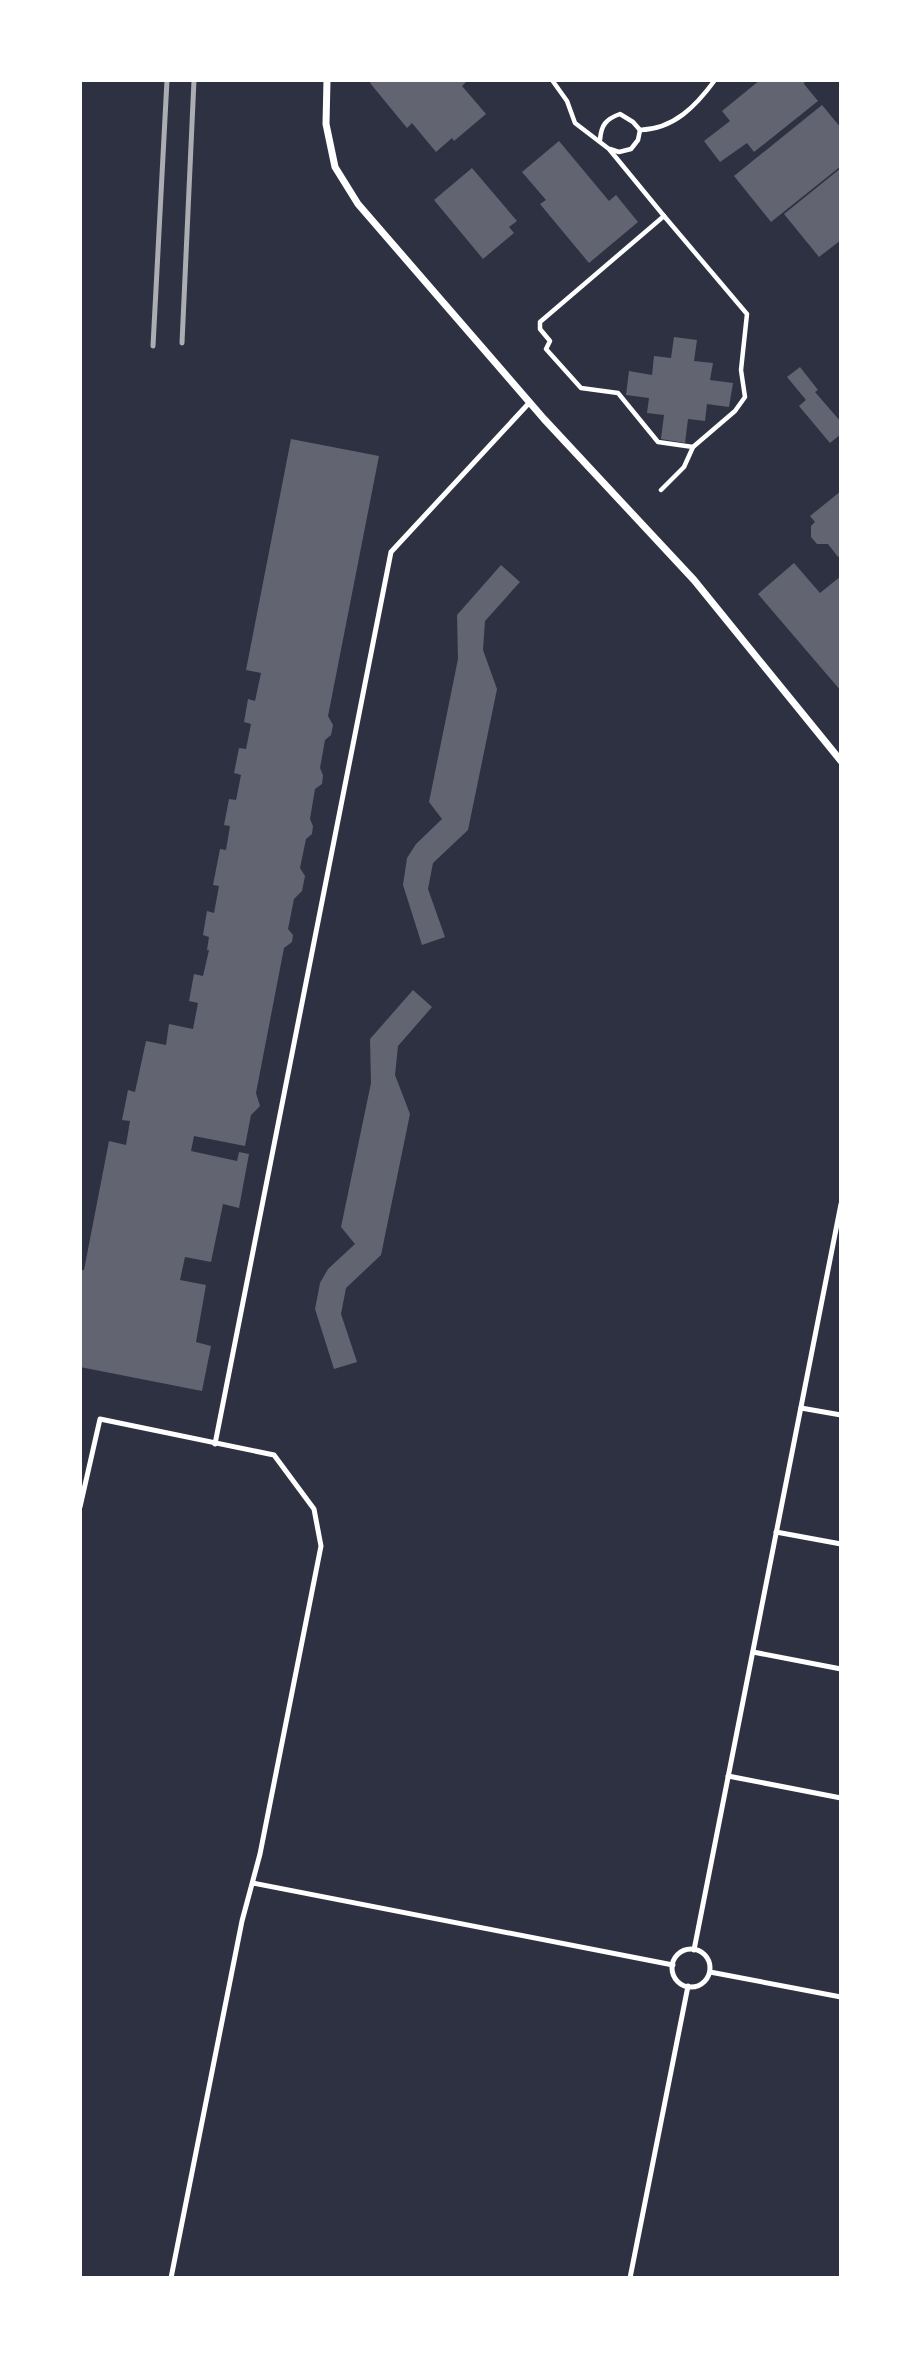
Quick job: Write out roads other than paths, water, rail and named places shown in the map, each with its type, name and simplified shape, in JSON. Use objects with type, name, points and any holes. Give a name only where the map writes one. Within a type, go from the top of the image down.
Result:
[{"type":"street","points":[[327,80],[326,124],[335,167],[358,204],[530,402],[694,580],[841,761]]},
{"type":"lane","points":[[215,1444],[391,552],[530,402]]},
{"type":"lane","points":[[694,1950],[841,1204]]},
{"type":"lane","points":[[801,1408],[841,1415]]},
{"type":"lane","points":[[80,1507],[100,1419],[274,1455],[314,1509],[321,1546],[260,1853],[242,1921],[172,2277]]},
{"type":"lane","points":[[776,1532],[841,1544]]},
{"type":"lane","points":[[753,1652],[841,1669]]},
{"type":"lane","points":[[728,1776],[841,1798]]},
{"type":"lane","points":[[253,1883],[673,1965]]},
{"type":"lane","points":[[694,1950],[709,1961],[710,1972],[702,1984],[688,1986],[675,1978],[673,1965],[682,1952],[694,1950]]},
{"type":"lane","points":[[710,1972],[841,1997]]},
{"type":"lane","points":[[630,2277],[688,1986]]},
{"type":"railway","points":[[153,346],[167,80]]},
{"type":"railway","points":[[182,343],[194,80]]}]
